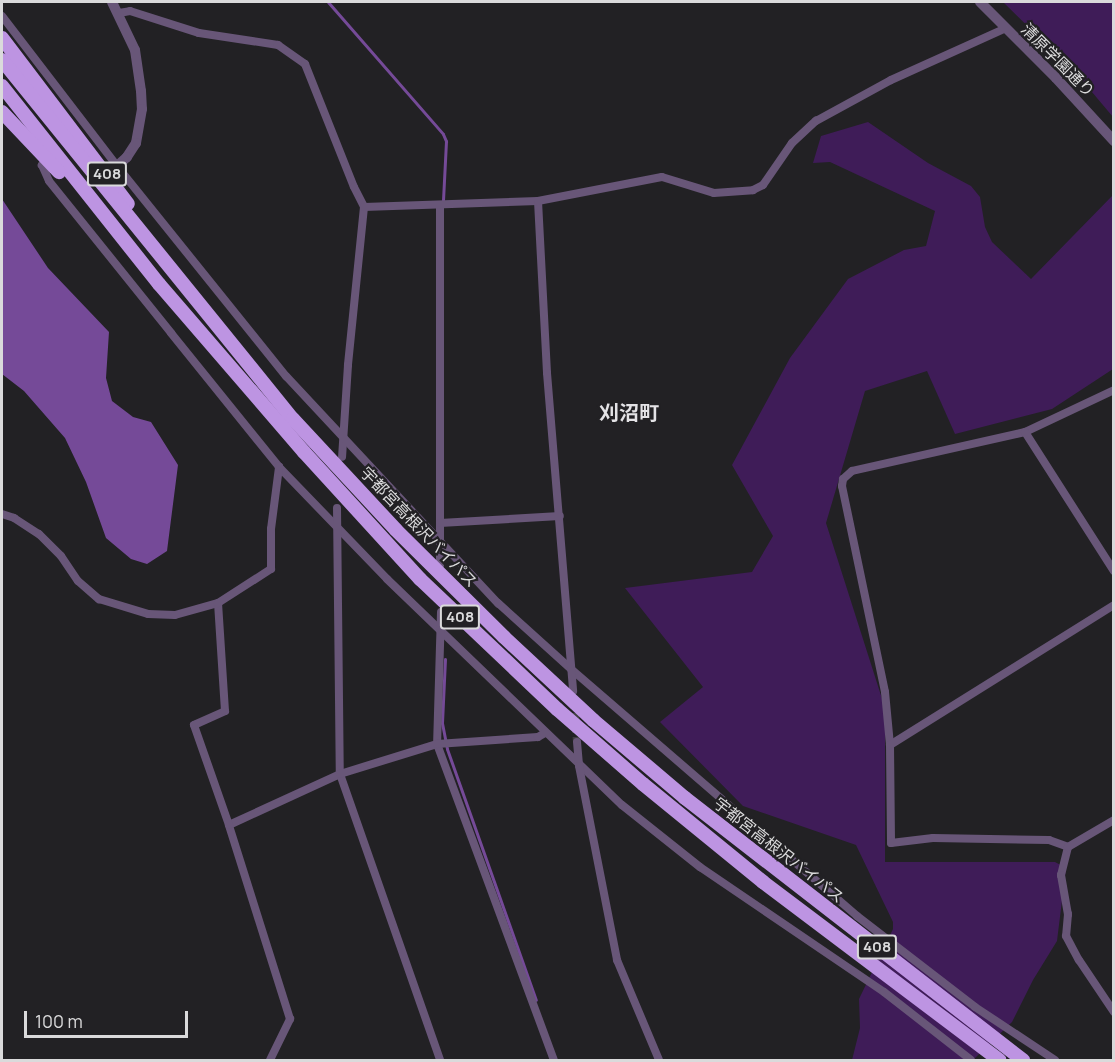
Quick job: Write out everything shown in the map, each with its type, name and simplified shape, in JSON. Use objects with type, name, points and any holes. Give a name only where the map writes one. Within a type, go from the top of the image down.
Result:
[{"type":"highway","name":"408","points":[[2,38],[105,172],[207,314]]},
{"type":"highway","name":"宇都宮高根沢バイパス","points":[[2,60],[293,419],[396,530],[504,637],[593,720],[702,812],[1004,1057]]},
{"type":"highway","name":"宇都宮高根沢バイパス","points":[[2,86],[138,258],[369,525],[420,579],[557,709],[643,784],[764,882],[1004,1057],[1023,1060]]},
{"type":"highway","name":"408","points":[[2,112],[138,258]]},
{"type":"street","points":[[112,2],[119,13],[137,59],[142,109],[136,143],[127,157],[117,166]]},
{"type":"street","name":"清原学園通り","points":[[980,2],[1113,141]]},
{"type":"street","points":[[119,13],[130,11],[200,33],[278,45],[294,54],[305,64],[364,207],[348,365],[342,457]]},
{"type":"street","points":[[2,16],[117,166],[286,376],[498,603],[857,916],[975,1007],[1055,1060]]},
{"type":"street","points":[[364,207],[538,201],[662,177],[714,193],[753,190],[763,185],[792,143],[816,120],[891,80],[1006,28]]},
{"type":"street","points":[[47,158],[42,165],[49,181],[279,467],[336,527],[545,733],[622,805],[700,867],[884,992],[970,1060]]},
{"type":"street","points":[[538,201],[547,373],[573,692]]},
{"type":"street","points":[[440,206],[440,565]]},
{"type":"street","points":[[1068,847],[1049,840],[933,838],[891,843],[890,746],[885,692],[843,479],[847,474],[858,469],[1025,432],[1113,390]]},
{"type":"street","points":[[1025,432],[1113,571]]},
{"type":"street","points":[[2,514],[14,518],[39,534],[61,556],[78,581],[99,599],[148,614],[175,615],[218,603],[271,569],[271,529],[279,467]]},
{"type":"street","points":[[338,508],[336,527],[340,774],[440,1060]]},
{"type":"street","points":[[440,523],[560,516]]},
{"type":"street","points":[[218,603],[225,711],[194,725],[229,825],[290,1019],[270,1060]]},
{"type":"street","points":[[890,746],[1113,605]]},
{"type":"street","points":[[441,612],[437,744],[554,1060]]},
{"type":"street","points":[[229,825],[340,774],[437,744],[538,737],[545,733]]},
{"type":"street","points":[[577,742],[579,766],[617,960],[659,1060]]},
{"type":"street","points":[[1113,820],[1068,847],[1061,875],[1068,914],[1066,936],[1113,1012]]},
{"type":"street","points":[[1004,1057],[1021,1039]]},
{"type":"shaded area","points":[[1003,2],[1113,2],[1113,117],[1081,79]]},
{"type":"shaded area","points":[[868,122],[928,163],[971,186],[980,197],[985,227],[992,242],[1031,279],[1113,195],[1113,369],[1052,409],[955,434],[927,371],[865,391],[826,523],[885,708],[885,862],[1055,862],[1066,868],[1057,941],[1033,980],[1012,1022],[973,1060],[852,1060],[860,1028],[859,999],[893,929],[893,922],[856,845],[743,806],[660,722],[703,687],[625,588],[752,572],[773,536],[732,465],[790,358],[848,279],[904,250],[926,246],[935,211],[830,162],[813,163],[821,136]]},
{"type":"shaded area","points":[[2,199],[48,268],[109,332],[106,378],[112,401],[133,417],[151,422],[178,465],[167,551],[147,564],[131,559],[106,538],[86,482],[65,438],[24,391],[2,374]]},
{"type":"waterway","points":[[328,2],[443,134],[446,141],[443,200]]},
{"type":"waterway","points":[[445,659],[442,723],[447,749],[536,1000]]},
{"type":"tunnel","points":[[574,701],[577,742]]},
{"type":"district","name":"刈沼町","points":[[629,412]]}]
